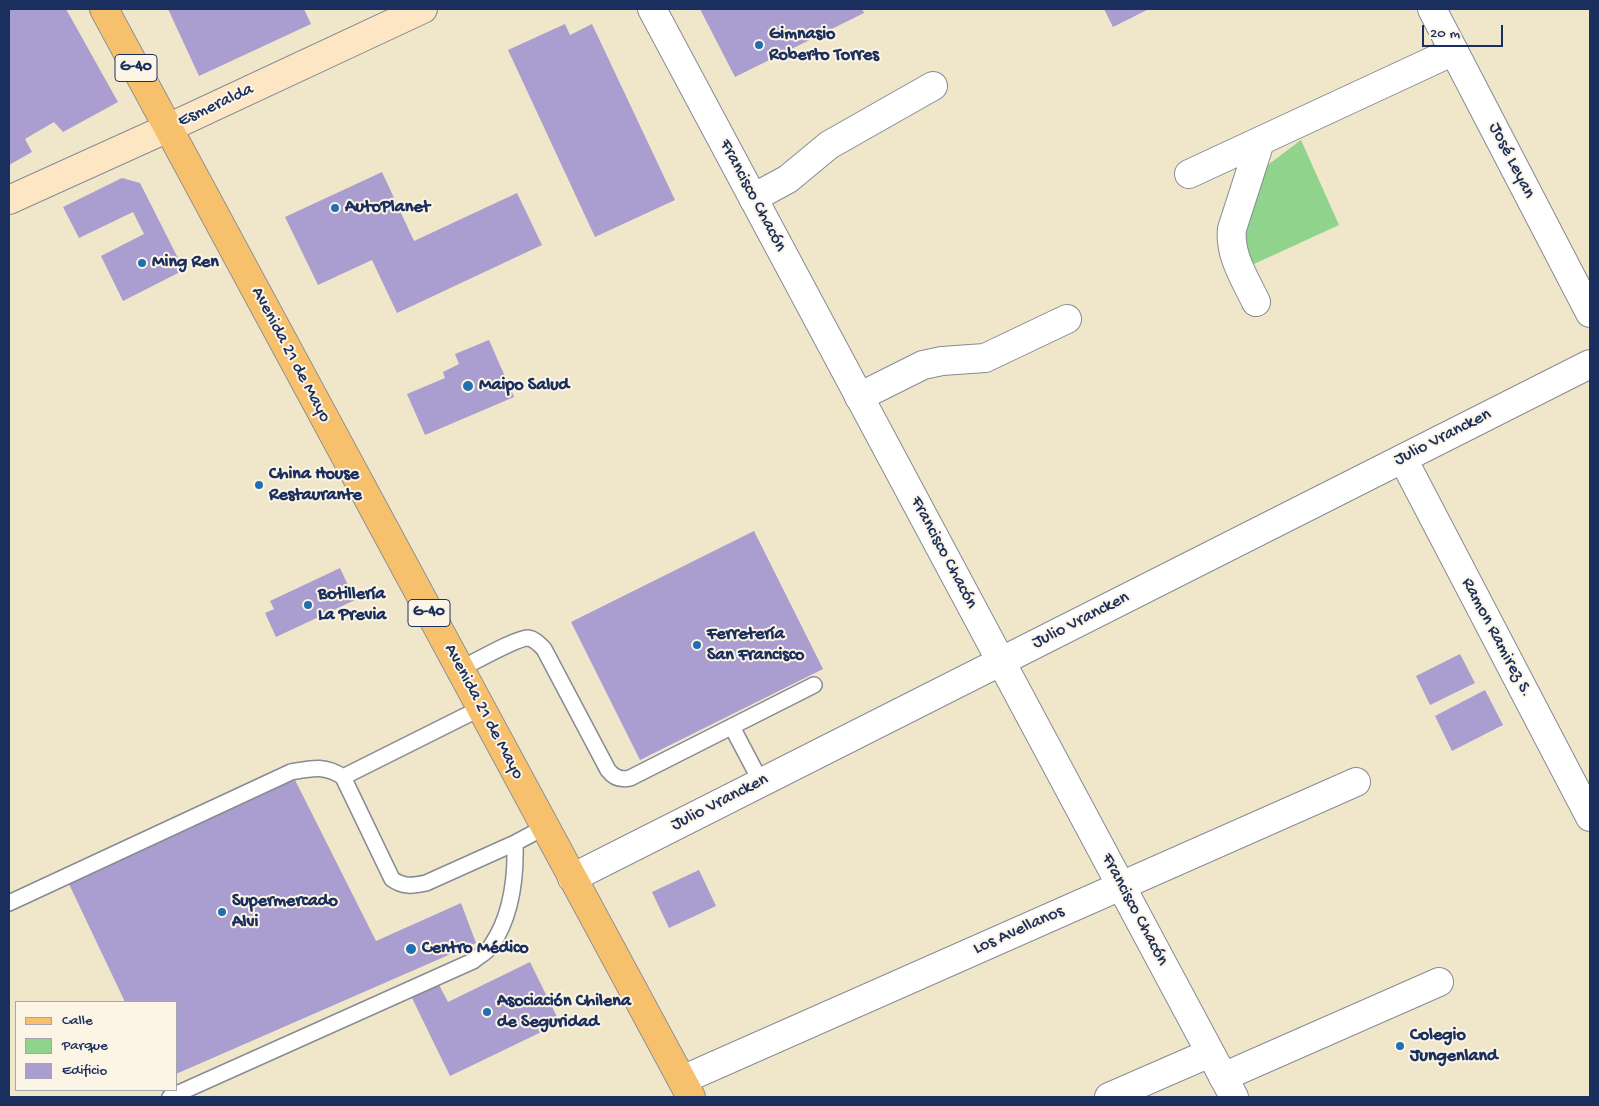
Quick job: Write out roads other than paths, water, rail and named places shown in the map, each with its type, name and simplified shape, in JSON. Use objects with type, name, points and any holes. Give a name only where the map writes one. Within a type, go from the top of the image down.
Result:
[{"type":"main road","name":"Avenida 21 de Mayo","points":[[104,9],[686,1089]]},
{"type":"main road","name":"Esmeralda","points":[[9,200],[423,9]]},
{"type":"street","name":"Francisco Chacón","points":[[652,9],[1228,1087]]},
{"type":"street","name":"José Leyan","points":[[1432,9],[1590,313]]},
{"type":"street","points":[[1189,174],[1454,51]]},
{"type":"street","points":[[753,198],[788,179],[829,145],[932,86]]},
{"type":"street","points":[[1256,302],[1233,252],[1230,240],[1260,142]]},
{"type":"street","points":[[859,396],[932,362],[985,358],[1067,319]]},
{"type":"street","name":"Julio Vrancken","points":[[572,878],[1590,364]]},
{"type":"street","name":"Ramon Ramirez S.","points":[[1403,459],[1590,818]]},
{"type":"street","name":"Los Avellanos","points":[[686,1089],[1121,886],[1356,782]]},
{"type":"street","points":[[1228,1087],[1439,982]]},
{"type":"street","points":[[1109,1097],[1210,1053]]},
{"type":"lane","points":[[460,669],[521,639],[533,640],[539,643],[544,649],[608,770],[617,778],[630,778],[814,685]]},
{"type":"lane","points":[[343,777],[481,708]]},
{"type":"lane","points":[[732,727],[761,782]]},
{"type":"lane","points":[[9,903],[291,772],[312,768],[332,770],[343,777],[392,879],[400,884],[413,886],[426,883],[515,843],[545,827]]},
{"type":"lane","points":[[170,1097],[474,961],[490,947],[502,927],[510,902],[516,869],[515,843]]},
{"type":"place","name":"Gimnasio Roberto Torres","points":[[759,45]]},
{"type":"place","name":"AutoPlanet","points":[[335,208]]},
{"type":"place","name":"Ming Ren","points":[[142,263]]},
{"type":"place","name":"Maipo Salud","points":[[468,386]]},
{"type":"place","name":"China House Restaurante","points":[[259,485]]},
{"type":"place","name":"Botillería La Previa","points":[[308,605]]},
{"type":"place","name":"Ferretería San Francisco","points":[[697,645]]},
{"type":"place","name":"Supermercado Alvi","points":[[222,912]]},
{"type":"place","name":"Centro Médico","points":[[411,949]]},
{"type":"place","name":"Asociación Chilena de Seguridad","points":[[487,1012]]},
{"type":"place","name":"Colegio Jungenland","points":[[1400,1046]]}]
